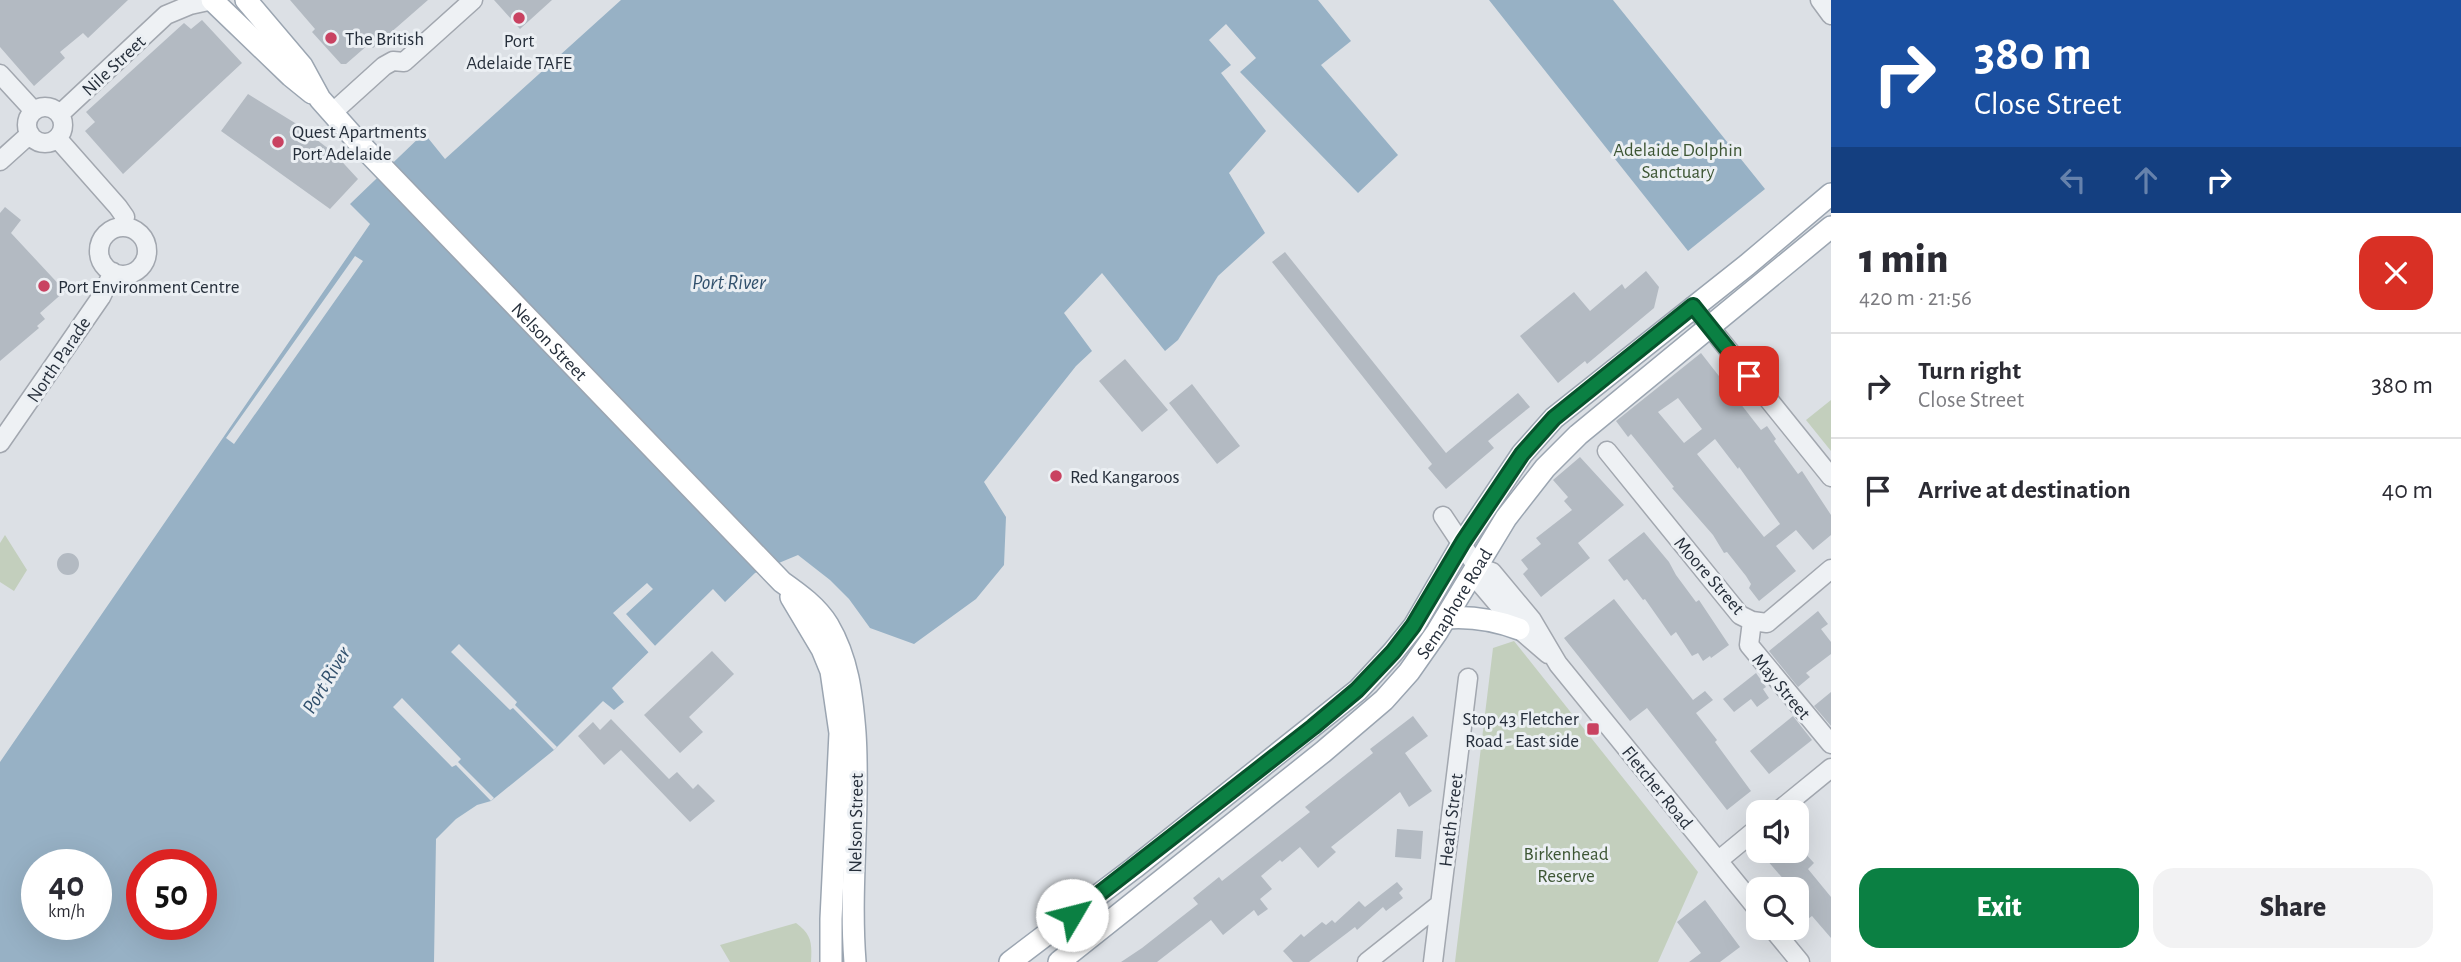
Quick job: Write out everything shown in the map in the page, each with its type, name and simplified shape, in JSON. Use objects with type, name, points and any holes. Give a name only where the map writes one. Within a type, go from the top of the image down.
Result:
[{"type":"main road","name":"Nelson Street","points":[[213,0],[326,106],[782,582],[806,599],[827,624],[838,647],[851,688],[858,782],[852,921],[855,962]]},
{"type":"main road","name":"Nelson Street","points":[[246,0],[302,66],[326,106]]},
{"type":"main road","name":"Semaphore Road","points":[[1010,962],[1134,868],[1357,690],[1413,626],[1463,542],[1522,454],[1554,418],[1747,265],[1831,194]]},
{"type":"main road","name":"Semaphore Road","points":[[1059,962],[1323,752],[1384,700],[1409,673],[1446,618],[1506,518],[1545,468],[1578,435],[1831,227]]},
{"type":"main road","name":"Nelson Street","points":[[782,582],[822,649],[831,671],[841,733],[831,962]]},
{"type":"main road","points":[[1446,618],[1465,616],[1519,629]]},
{"type":"main road","points":[[852,921],[863,962]]},
{"type":"street","name":"Nile Street","points":[[60,114],[169,8],[213,0]]},
{"type":"street","points":[[326,106],[384,66],[393,61],[404,62],[473,0]]},
{"type":"street","points":[[1820,0],[1831,15]]},
{"type":"street","points":[[0,74],[34,111]]},
{"type":"street","points":[[48,107],[60,114],[63,126],[57,138],[43,143],[30,134],[28,121],[34,111],[48,107]]},
{"type":"street","points":[[0,161],[30,134]]},
{"type":"street","points":[[57,138],[118,207],[125,217],[122,227]]},
{"type":"street","points":[[122,227],[130,228],[142,236],[147,250],[146,258],[136,271],[129,274],[113,272],[102,261],[100,246],[108,233],[122,227]]},
{"type":"street","name":"North Parade","points":[[3,438],[101,297],[113,272]]},
{"type":"street","points":[[1693,306],[1831,477]]},
{"type":"street","name":"Moore Street","points":[[1607,451],[1740,615],[1752,621],[1767,623],[1831,569]]},
{"type":"street","name":"Fletcher Road","points":[[1443,516],[1463,542],[1477,567],[1479,582],[1519,629],[1558,664],[1746,894]]},
{"type":"street","name":"Fletcher Road","points":[[1477,567],[1492,572],[1532,620],[1558,664]]},
{"type":"street","name":"May Street","points":[[1752,621],[1749,645],[1831,744]]},
{"type":"street","name":"Heath Street","points":[[1433,962],[1468,678]]},
{"type":"street","points":[[1792,800],[1831,768]]},
{"type":"street","points":[[1719,860],[1746,838]]},
{"type":"street","points":[[1367,962],[1440,904]]},
{"type":"street","points":[[1782,940],[1800,962]]},
{"type":"green space","points":[[1831,400],[1831,451],[1806,420]]},
{"type":"green space","points":[[5,535],[27,570],[14,591],[0,582],[0,543]]},
{"type":"green space","name":"Birkenhead Reserve","points":[[1514,641],[1698,872],[1658,962],[1455,962],[1493,648]]},
{"type":"green space","points":[[796,923],[810,940],[811,962],[730,962],[720,945]]},
{"type":"water","name":"Port River","points":[[621,0],[1318,0],[1351,41],[1321,65],[1398,155],[1358,193],[1240,72],[1256,58],[1226,24],[1209,40],[1231,65],[1221,73],[1266,131],[1229,173],[1265,233],[1218,276],[1178,340],[1165,351],[1102,273],[1064,313],[1092,351],[1076,366],[984,482],[1006,517],[1004,565],[976,599],[914,644],[870,628],[849,599],[798,555],[755,573],[725,602],[713,589],[612,688],[624,702],[614,710],[603,701],[554,750],[491,801],[477,805],[456,819],[436,839],[434,962],[0,962],[0,762],[370,224],[350,204],[424,133],[445,159]]},
{"type":"water","name":"Adelaide Dolphin Sanctuary","points":[[1489,0],[1613,0],[1765,189],[1688,251]]},
{"type":"pier","points":[[355,256],[363,261],[234,444],[226,438]]},
{"type":"pier","points":[[647,583],[653,589],[626,614],[657,648],[651,655],[613,613]]},
{"type":"pier","points":[[459,644],[517,702],[515,705],[557,747],[554,750],[513,708],[510,710],[451,652]]},
{"type":"pier","points":[[402,698],[461,759],[458,762],[494,798],[491,801],[456,765],[452,767],[393,707]]},
{"type":"building","points":[[0,0],[128,0],[88,38],[83,33],[60,52],[65,58],[34,86],[0,47]]},
{"type":"building","points":[[290,0],[428,0],[373,48],[369,44],[346,64],[341,64],[312,32],[315,29]]},
{"type":"building","name":"Port Adelaide TAFE","points":[[494,0],[552,0],[520,29]]},
{"type":"building","points":[[202,20],[242,63],[123,174],[85,131],[95,122],[86,112],[184,23],[191,29]]},
{"type":"building","name":"Quest Apartments Port Adelaide","points":[[248,94],[295,123],[334,153],[358,179],[330,209],[221,131]]},
{"type":"building","points":[[5,207],[21,220],[11,233],[65,291],[40,313],[45,319],[37,326],[39,328],[0,361],[0,213]]},
{"type":"building","points":[[1285,252],[1446,453],[1518,393],[1530,407],[1488,441],[1494,448],[1446,489],[1428,468],[1432,464],[1272,262]]},
{"type":"building","points":[[1646,271],[1659,287],[1654,308],[1587,364],[1585,361],[1558,383],[1520,336],[1574,292],[1590,311],[1622,284],[1625,289]]},
{"type":"building","points":[[1701,353],[1761,430],[1767,426],[1776,439],[1774,441],[1798,474],[1802,471],[1831,515],[1831,535],[1813,550],[1796,530],[1776,546],[1796,571],[1759,601],[1749,588],[1751,584],[1746,576],[1727,552],[1724,553],[1713,535],[1672,488],[1674,487],[1631,434],[1628,437],[1616,421]],"holes":[[[1678,398],[1702,429],[1684,443],[1658,412]],[[1715,439],[1780,524],[1764,537],[1697,454]]]},
{"type":"building","points":[[1125,359],[1168,410],[1142,432],[1099,381]]},
{"type":"building","points":[[1192,384],[1240,446],[1217,464],[1169,403]]},
{"type":"building","points":[[1580,457],[1624,505],[1578,543],[1590,558],[1541,597],[1523,574],[1528,569],[1521,560],[1541,544],[1536,538],[1572,510],[1564,501],[1568,497],[1553,480]]},
{"type":"building","points":[[1644,532],[1669,562],[1696,602],[1699,600],[1729,645],[1711,658],[1710,656],[1703,661],[1698,653],[1692,656],[1676,632],[1671,636],[1645,599],[1643,600],[1627,579],[1624,581],[1608,560]]},
{"type":"building","points":[[68,553],[76,556],[79,564],[76,572],[68,575],[60,572],[57,564],[60,556]]},
{"type":"building","points":[[1614,599],[1693,700],[1705,691],[1713,700],[1696,713],[1751,791],[1727,810],[1647,708],[1630,721],[1564,638]]},
{"type":"building","points":[[1818,611],[1828,624],[1821,629],[1831,642],[1831,654],[1806,673],[1810,677],[1798,687],[1769,651]]},
{"type":"building","points":[[712,651],[734,674],[689,717],[703,732],[680,753],[644,715]]},
{"type":"building","points":[[1756,673],[1766,687],[1763,689],[1769,698],[1757,707],[1751,699],[1734,712],[1723,699]]},
{"type":"building","points":[[1831,692],[1831,726],[1814,706]]},
{"type":"building","points":[[1413,716],[1428,736],[1405,753],[1432,791],[1409,807],[1400,792],[1331,847],[1336,852],[1318,868],[1300,847],[1282,862],[1280,860],[1261,876],[1272,889],[1260,899],[1268,909],[1258,916],[1254,910],[1223,935],[1211,920],[1157,962],[1121,962],[1198,904],[1193,898],[1219,877],[1222,881],[1310,812],[1305,807],[1373,753],[1370,749]]},
{"type":"building","points":[[1793,716],[1812,740],[1769,774],[1750,751]]},
{"type":"building","points":[[611,719],[669,779],[677,772],[693,789],[698,784],[715,801],[690,822],[621,750],[604,765],[578,736],[593,722],[600,730]]},
{"type":"building","points":[[1397,829],[1423,831],[1421,859],[1395,857]]},
{"type":"building","points":[[1809,858],[1814,863],[1808,869],[1831,897],[1831,938],[1812,916],[1809,918],[1809,877],[1782,877],[1769,863],[1809,863]]},
{"type":"building","points":[[1397,882],[1403,889],[1399,893],[1403,898],[1386,911],[1383,907],[1357,930],[1355,927],[1309,962],[1293,962],[1283,951],[1301,934],[1304,937],[1322,922],[1326,925],[1332,920],[1335,923],[1359,901],[1365,907]]},
{"type":"building","points":[[1705,900],[1740,947],[1720,962],[1689,962],[1701,953],[1677,922]]},
{"type":"place","name":"Port Adelaide TAFE","points":[[519,18]]},
{"type":"place","name":"The British","points":[[331,38]]},
{"type":"place","name":"Quest Apartments Port Adelaide","points":[[278,142]]},
{"type":"place","name":"Port Environment Centre","points":[[44,286]]},
{"type":"place","name":"Red Kangaroos","points":[[1056,476]]},
{"type":"place","name":"Stop 43 Fletcher Road - East side","points":[[1593,729]]},
{"type":"route","points":[[1072,915],[1357,690],[1413,626],[1463,542],[1522,454],[1554,418],[1586,391],[1693,306],[1749,376]]}]
